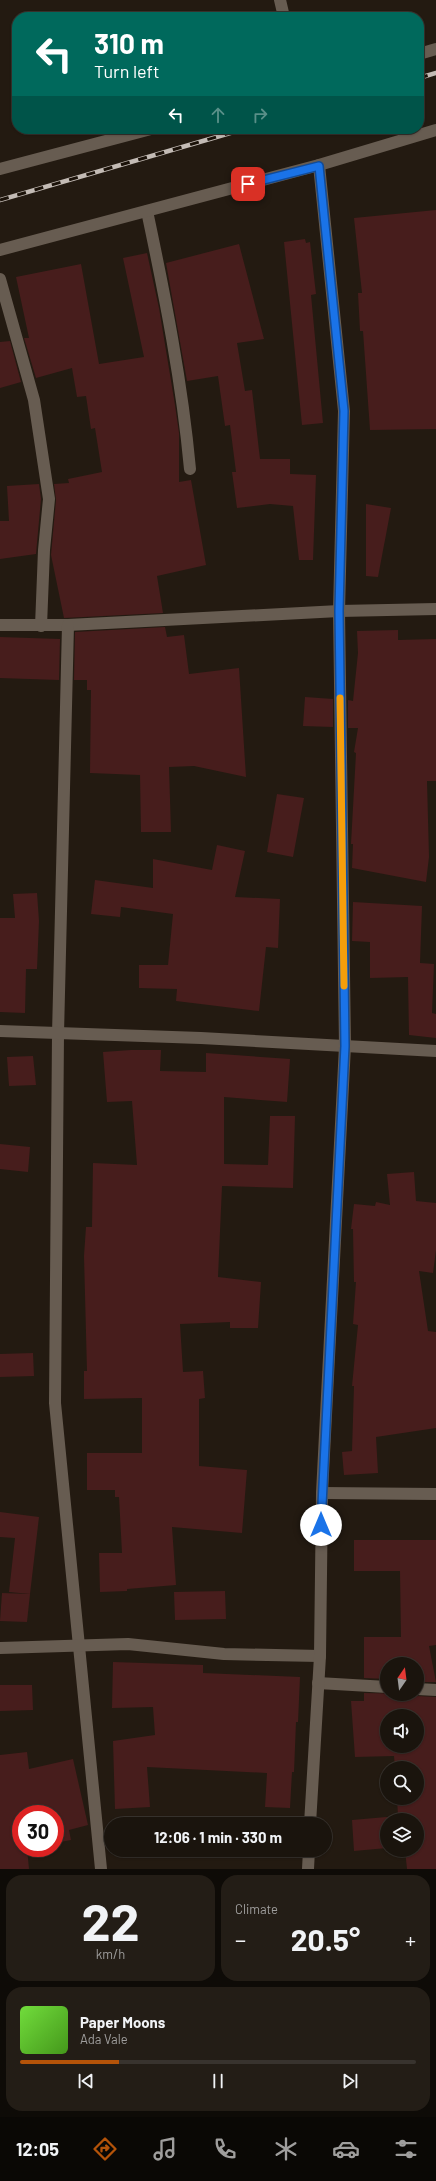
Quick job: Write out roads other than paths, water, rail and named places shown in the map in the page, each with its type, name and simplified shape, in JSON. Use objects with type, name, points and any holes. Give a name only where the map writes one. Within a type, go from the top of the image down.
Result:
[{"type":"street","points":[[280,0],[283,12]]},
{"type":"street","points":[[424,53],[436,49]]},
{"type":"street","points":[[424,134],[436,130]]},
{"type":"street","points":[[0,169],[132,134]]},
{"type":"street","points":[[0,250],[319,166],[423,134]]},
{"type":"street","points":[[310,1817],[320,1656],[322,1493],[345,1046],[339,611],[344,411],[319,166]]},
{"type":"street","points":[[147,211],[168,310],[187,431],[190,468]]},
{"type":"street","points":[[0,279],[34,400],[49,499],[44,550],[41,626]]},
{"type":"street","points":[[0,625],[41,626],[339,611],[436,609]]},
{"type":"street","points":[[68,625],[58,1034],[55,1403],[101,1869]]},
{"type":"street","points":[[0,1031],[201,1038],[436,1052]]},
{"type":"street","points":[[322,1493],[436,1494]]},
{"type":"street","points":[[0,1648],[128,1644],[224,1654],[320,1656]]},
{"type":"street","points":[[318,1683],[380,1687]]},
{"type":"street","points":[[424,1689],[436,1690]]},
{"type":"street","points":[[308,1869],[309,1857]]},
{"type":"railway","points":[[424,77],[436,73]]},
{"type":"railway","points":[[0,200],[227,134]]}]
